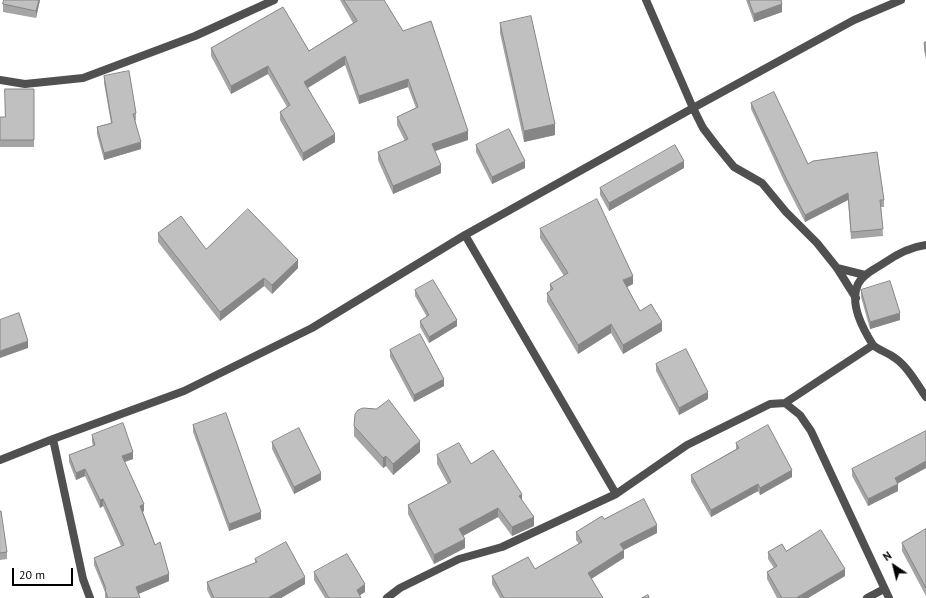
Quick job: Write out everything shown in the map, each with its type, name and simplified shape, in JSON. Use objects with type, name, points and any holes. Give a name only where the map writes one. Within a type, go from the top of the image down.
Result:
[{"type":"street","points":[[0,80],[25,84],[83,78],[195,36],[274,0]]},
{"type":"street","points":[[646,0],[703,128],[734,167],[762,183],[786,212],[817,242],[837,268],[856,298]]},
{"type":"street","points":[[0,460],[184,391],[312,328],[465,235],[693,108],[854,20],[901,0]]},
{"type":"street","points":[[465,235],[517,321],[616,494]]},
{"type":"street","points":[[926,245],[894,255],[865,275],[858,284],[856,298],[859,317],[865,332],[873,345],[879,350],[893,356],[901,363],[926,397]]},
{"type":"street","points":[[837,268],[865,275]]},
{"type":"street","points":[[387,598],[400,588],[459,559],[502,547],[616,494],[687,445],[770,404],[785,403],[873,345]]},
{"type":"street","points":[[785,403],[800,415],[811,431],[889,598]]},
{"type":"street","points":[[53,439],[83,579],[90,598]]},
{"type":"street","points":[[867,598],[884,589]]},
{"type":"building","points":[[4,0],[39,0],[36,11],[3,4]]},
{"type":"building","points":[[344,0],[384,0],[403,31],[431,21],[468,131],[432,144],[441,165],[393,186],[378,152],[408,139],[397,117],[418,107],[408,79],[359,96],[345,56],[304,82],[335,134],[303,153],[280,112],[290,105],[268,66],[231,86],[211,48],[283,7],[309,51],[357,21]]},
{"type":"building","points":[[749,0],[781,0],[782,4],[754,14]]},
{"type":"building","points":[[531,16],[555,124],[524,131],[500,23]]},
{"type":"building","points":[[926,42],[926,53],[924,43]]},
{"type":"building","points":[[129,71],[136,113],[133,114],[141,142],[104,153],[97,127],[112,123],[104,76]]},
{"type":"building","points":[[5,89],[34,89],[34,140],[0,140],[0,117],[5,117]]},
{"type":"building","points":[[774,92],[808,164],[813,161],[877,152],[884,200],[880,200],[883,229],[851,232],[848,193],[805,215],[751,103]]},
{"type":"building","points":[[509,129],[525,161],[492,177],[476,145]]},
{"type":"building","points":[[675,145],[684,161],[609,203],[600,188]]},
{"type":"building","points":[[597,199],[633,276],[623,280],[640,311],[651,304],[662,322],[623,345],[611,324],[578,345],[547,293],[553,289],[550,284],[568,273],[540,229]]},
{"type":"building","points":[[248,209],[298,260],[272,285],[264,278],[220,312],[158,233],[181,216],[206,249]]},
{"type":"building","points":[[433,280],[457,320],[429,337],[420,321],[429,315],[415,290]]},
{"type":"building","points":[[890,281],[900,313],[870,322],[861,290]]},
{"type":"building","points":[[19,313],[28,341],[0,351],[0,320]]},
{"type":"building","points":[[420,334],[444,379],[414,395],[390,350]]},
{"type":"building","points":[[686,349],[708,392],[679,408],[656,364]]},
{"type":"building","points":[[389,400],[420,441],[393,464],[386,456],[383,458],[354,426],[355,414],[358,410],[363,408],[376,409]]},
{"type":"building","points":[[226,413],[261,512],[229,524],[193,425]]},
{"type":"building","points":[[123,423],[133,452],[122,456],[144,504],[140,506],[155,545],[160,542],[169,574],[136,587],[140,598],[108,598],[94,558],[124,545],[103,499],[100,500],[85,469],[76,473],[69,455],[95,445],[92,435]]},
{"type":"building","points":[[768,425],[792,470],[760,488],[758,484],[711,510],[691,475],[739,448],[736,443]]},
{"type":"building","points":[[299,428],[321,473],[294,487],[272,442]]},
{"type":"building","points":[[926,431],[926,461],[895,478],[898,484],[868,499],[852,469]]},
{"type":"building","points":[[459,443],[471,464],[493,450],[522,494],[519,496],[534,517],[512,527],[498,508],[459,529],[465,539],[434,555],[408,505],[451,482],[437,455]]},
{"type":"building","points":[[644,499],[657,525],[620,544],[624,550],[588,573],[603,598],[504,598],[492,576],[528,557],[535,569],[582,542],[576,532],[602,516],[604,519]]},
{"type":"building","points":[[0,511],[7,552],[0,553]]},
{"type":"building","points":[[926,529],[926,588],[902,543]]},
{"type":"building","points":[[821,530],[845,569],[796,598],[782,598],[767,572],[777,566],[768,552],[782,544],[786,551]]},
{"type":"building","points":[[286,542],[305,577],[268,598],[214,598],[207,582],[257,562],[255,559]]},
{"type":"building","points":[[347,554],[365,584],[357,590],[361,598],[329,598],[314,572]]},
{"type":"building","points":[[648,595],[649,598],[642,598]]}]
